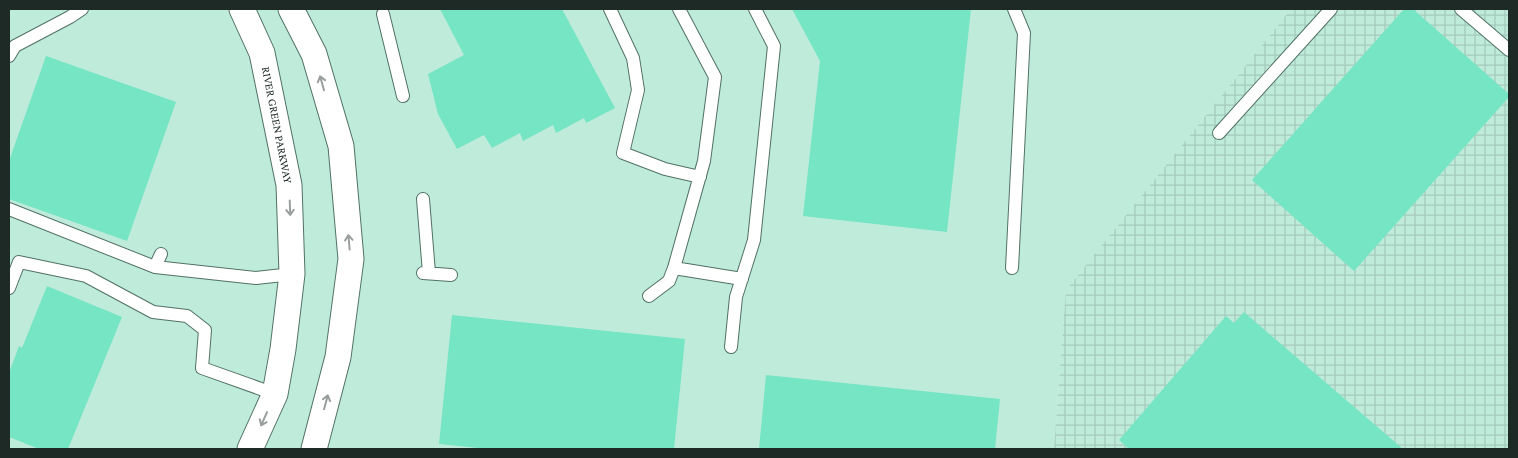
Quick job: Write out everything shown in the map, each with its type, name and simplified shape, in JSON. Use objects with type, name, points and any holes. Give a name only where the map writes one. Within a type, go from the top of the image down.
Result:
[{"type":"street","name":"RIVER GREEN PARKWAY","points":[[242,9],[262,53],[289,185],[292,274],[283,349],[275,394],[250,449]]},
{"type":"street","points":[[291,9],[314,54],[341,146],[350,260],[338,357],[314,449]]},
{"type":"lane","points":[[9,56],[15,46],[82,9]]},
{"type":"lane","points":[[610,9],[633,58],[638,90],[623,153],[665,169],[700,177]]},
{"type":"lane","points":[[649,296],[669,281],[674,268],[704,161],[715,77],[679,9]]},
{"type":"lane","points":[[731,346],[736,297],[754,240],[774,46],[755,9]]},
{"type":"lane","points":[[1012,268],[1024,33],[1014,9]]},
{"type":"lane","points":[[1219,133],[1331,9]]},
{"type":"lane","points":[[1461,9],[1509,50]]},
{"type":"lane","points":[[383,14],[403,96]]},
{"type":"lane","points":[[423,199],[426,273],[451,274]]},
{"type":"lane","points":[[9,209],[155,267],[256,278],[292,274]]},
{"type":"lane","points":[[155,267],[161,254]]},
{"type":"lane","points":[[9,288],[18,262],[86,276],[153,312],[187,316],[205,330],[202,368],[275,394]]},
{"type":"lane","points":[[674,268],[742,278]]},
{"type":"shaded area","points":[[9,9],[1291,9],[1066,290],[1054,449],[9,449]]},
{"type":"shaded area","points":[[1291,9],[1509,9],[1509,449],[1054,449],[1066,290]]},
{"type":"building","points":[[440,9],[562,9],[615,108],[586,123],[584,118],[556,133],[553,125],[523,141],[520,133],[492,148],[484,135],[457,149],[438,114],[428,74],[464,55]]},
{"type":"building","points":[[792,9],[971,9],[947,232],[803,216],[820,61]]},
{"type":"building","points":[[1404,9],[1413,9],[1509,94],[1509,97],[1354,271],[1252,180]]},
{"type":"building","points":[[46,56],[176,102],[127,241],[9,199],[9,161]]},
{"type":"building","points":[[47,286],[122,317],[68,449],[39,449],[9,437],[9,373],[19,346],[22,348]]},
{"type":"building","points":[[1244,312],[1403,449],[1129,449],[1119,440],[1226,316],[1234,323]]},
{"type":"building","points":[[452,315],[685,339],[674,449],[488,449],[439,444]]},
{"type":"building","points":[[766,375],[1000,399],[995,449],[759,449]]}]
